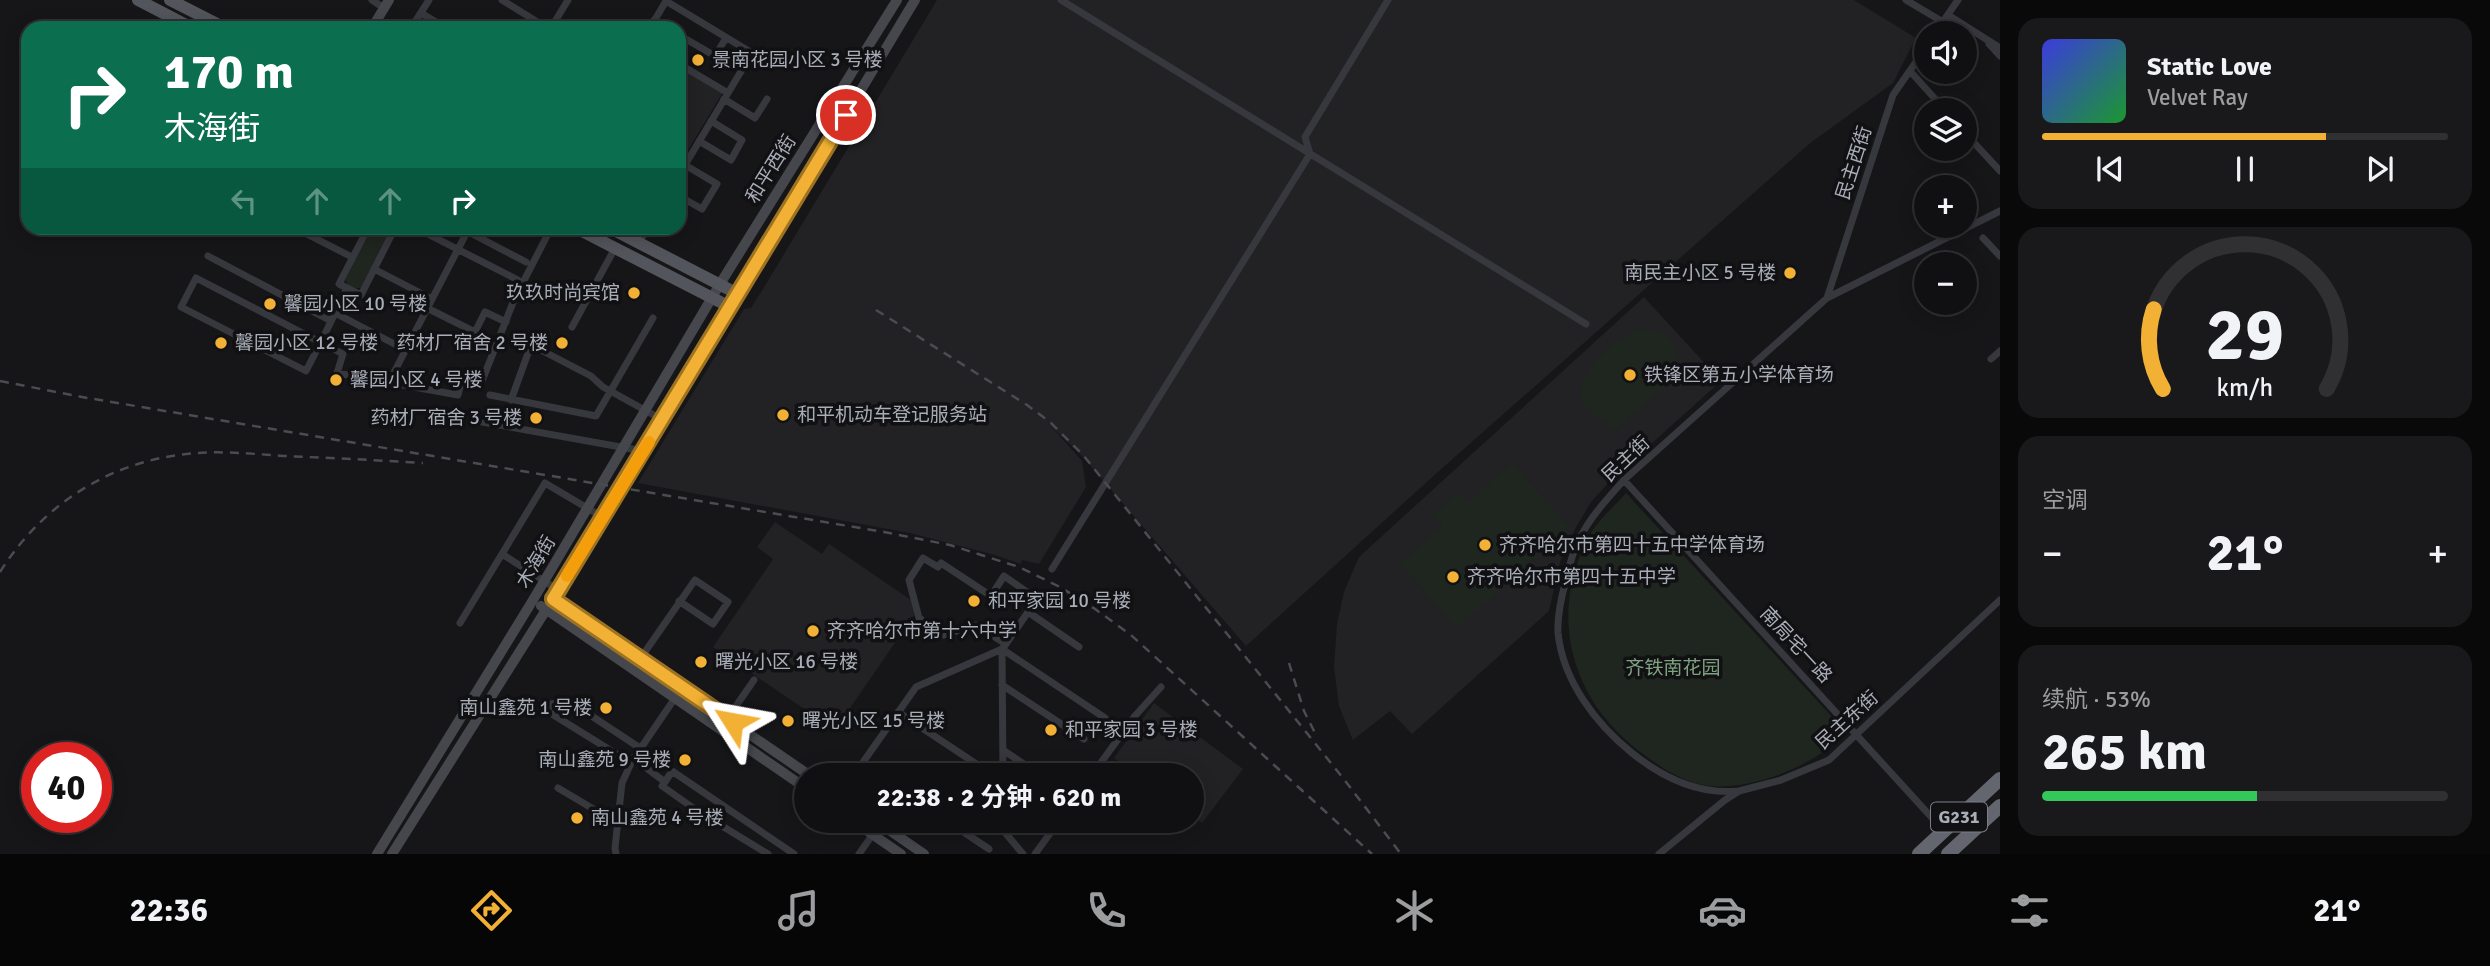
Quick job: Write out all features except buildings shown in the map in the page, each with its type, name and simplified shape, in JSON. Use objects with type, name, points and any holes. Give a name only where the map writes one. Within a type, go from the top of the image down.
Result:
[{"type":"highway","name":"G231","points":[[1919,854],[2000,779]]},
{"type":"highway","name":"G231","points":[[1948,854],[2000,806]]},
{"type":"main road","points":[[138,0],[178,21]]},
{"type":"main road","name":"和平西街","points":[[720,284],[897,0]]},
{"type":"main road","name":"和平西街","points":[[738,294],[915,0]]},
{"type":"main road","points":[[175,1],[212,21]]},
{"type":"main road","points":[[376,21],[387,4]]},
{"type":"main road","points":[[590,235],[730,307]]},
{"type":"main road","points":[[624,235],[738,294]]},
{"type":"main road","name":"木海街","points":[[377,854],[539,591],[720,284]]},
{"type":"main road","name":"木海街","points":[[392,854],[604,518],[738,294]]},
{"type":"main road","points":[[539,591],[794,765]]},
{"type":"main road","points":[[552,600],[675,698],[794,780]]},
{"type":"main road","points":[[893,833],[924,854]]},
{"type":"main road","points":[[873,834],[901,854]]},
{"type":"street","points":[[372,0],[387,4]]},
{"type":"street","points":[[416,21],[429,0]]},
{"type":"street","points":[[502,0],[537,21]]},
{"type":"street","points":[[554,21],[568,0]]},
{"type":"street","points":[[1061,0],[1586,324]]},
{"type":"street","points":[[1310,153],[1304,137],[1388,0]]},
{"type":"street","points":[[1943,21],[1958,0]]},
{"type":"street","points":[[654,20],[666,1],[752,53],[686,163]]},
{"type":"street","points":[[1911,1],[2000,48]]},
{"type":"street","points":[[421,13],[434,21]]},
{"type":"street","points":[[1982,37],[2000,56]]},
{"type":"street","points":[[686,39],[715,56],[726,38]]},
{"type":"street","name":"民主西街","points":[[1827,298],[1893,95],[1914,65]]},
{"type":"street","points":[[686,69],[755,118],[767,99]]},
{"type":"street","points":[[1910,71],[1934,98]]},
{"type":"street","points":[[699,141],[731,160],[743,140],[711,121]]},
{"type":"street","points":[[1977,146],[2000,171]]},
{"type":"street","points":[[1052,569],[1310,153]]},
{"type":"street","points":[[686,166],[717,184],[702,209],[686,200]]},
{"type":"street","name":"民主街","points":[[1739,791],[1721,793],[1695,788],[1658,772],[1608,733],[1587,707],[1563,655],[1559,633],[1559,604],[1570,562],[1586,529],[1624,480],[1827,298],[2000,211]]},
{"type":"street","points":[[309,235],[352,257]]},
{"type":"street","points":[[364,235],[339,284],[361,295],[391,235]]},
{"type":"street","points":[[430,235],[518,280]]},
{"type":"street","points":[[389,382],[464,235]]},
{"type":"street","points":[[477,235],[526,261]]},
{"type":"street","points":[[348,288],[333,317],[320,343],[306,371],[181,307],[196,278],[320,343],[343,354],[337,373],[458,395],[462,378],[482,382],[506,322],[548,235]]},
{"type":"street","points":[[639,242],[644,235]]},
{"type":"street","points":[[1983,238],[2000,256]]},
{"type":"street","points":[[572,327],[615,248]]},
{"type":"street","points":[[208,257],[406,350]]},
{"type":"street","points":[[374,269],[432,299]]},
{"type":"street","points":[[427,308],[475,332],[485,312],[506,322]]},
{"type":"street","points":[[490,395],[596,415],[653,318]]},
{"type":"street","points":[[514,336],[591,376],[610,391],[661,419]]},
{"type":"street","points":[[511,400],[531,345]]},
{"type":"street","points":[[1991,359],[2000,351]]},
{"type":"street","points":[[482,422],[643,451]]},
{"type":"street","name":"南局宅一路","points":[[1624,480],[1944,831]]},
{"type":"street","points":[[460,622],[545,483],[604,518]]},
{"type":"street","points":[[502,554],[539,591],[552,600]]},
{"type":"street","points":[[863,763],[916,687],[1004,647],[1037,598],[1004,576],[991,596],[941,563],[938,567],[923,558],[909,580],[919,618],[944,635],[976,625],[1004,647],[1105,718]]},
{"type":"street","points":[[640,659],[679,601],[695,580],[728,602],[713,624],[679,601]]},
{"type":"street","name":"民主东街","points":[[1659,854],[1739,791],[1805,771],[1829,760],[2000,600]]},
{"type":"street","points":[[1028,612],[1079,647]]},
{"type":"street","points":[[1003,763],[1004,647]]},
{"type":"street","points":[[727,719],[754,680]]},
{"type":"street","points":[[1003,685],[1084,739]]},
{"type":"street","points":[[1101,763],[1161,687]]},
{"type":"street","points":[[616,854],[622,783],[640,748],[675,698]]},
{"type":"street","points":[[640,748],[569,701],[551,705],[547,711],[665,782]]},
{"type":"street","points":[[898,712],[975,763]]},
{"type":"street","points":[[1003,750],[1022,763]]},
{"type":"street","points":[[768,854],[662,786],[673,771],[787,852]]},
{"type":"street","points":[[558,788],[617,823]]},
{"type":"street","points":[[699,812],[710,797]]},
{"type":"street","points":[[965,833],[989,849]]},
{"type":"street","points":[[1005,833],[1023,854]]},
{"type":"street","points":[[1035,854],[1050,833]]},
{"type":"street","points":[[859,854],[873,834]]},
{"type":"shaded area","points":[[937,0],[1854,0],[1914,37],[1914,42],[1893,83],[1809,144],[1439,471],[1246,646],[1082,456],[1051,426],[1082,461],[1086,487],[1039,564],[1022,560],[1021,564],[910,533],[638,483],[744,309],[751,308]]},
{"type":"shaded area","points":[[686,71],[723,92],[686,153]]},
{"type":"shaded area","name":"齐齐哈尔市第四十五中学","points":[[1644,297],[1721,381],[1611,480],[1591,502],[1560,562],[1549,611],[1412,734],[1390,711],[1353,740],[1339,706],[1334,667],[1337,624],[1344,592],[1359,557]]},
{"type":"shaded area","name":"齐齐哈尔市第十六中学","points":[[775,522],[822,554],[829,544],[911,600],[914,615],[835,730],[713,647],[773,559],[757,547]]},
{"type":"shaded area","points":[[1154,703],[1243,769],[1204,820],[1204,763],[1121,763],[1114,758]]},
{"type":"green space","points":[[368,235],[388,235],[361,288],[351,288],[345,280]]},
{"type":"green space","name":"铁锋区第五小学体育场","points":[[1639,329],[1652,330],[1667,337],[1683,369],[1616,430],[1589,411],[1583,402],[1581,391],[1590,369],[1599,358],[1619,340]]},
{"type":"green space","name":"齐齐哈尔市第四十五中学体育场","points":[[1512,463],[1569,526],[1457,628],[1400,564],[1443,525],[1434,514],[1457,493],[1467,503]]},
{"type":"green space","name":"齐铁南花园","points":[[1626,493],[1845,731],[1829,748],[1798,767],[1764,780],[1711,786],[1695,783],[1666,770],[1615,730],[1596,706],[1581,679],[1572,651],[1568,622],[1570,593],[1578,563],[1591,533]]},
{"type":"railway","points":[[876,310],[1027,405],[1050,422],[1083,455],[1401,854]]},
{"type":"railway","points":[[0,381],[884,532],[950,545],[1019,567],[1060,587],[1131,635],[1372,854]]},
{"type":"railway","points":[[0,572],[18,547],[60,505],[110,474],[138,464],[167,457],[219,452],[423,463]]},
{"type":"railway","points":[[1289,663],[1304,711],[1316,735]]},
{"type":"slow traffic","points":[[567,576],[649,442]]},
{"type":"place","name":"景南花园小区 3 号楼","points":[[698,60]]},
{"type":"place","name":"南民主小区 5 号楼","points":[[1790,273]]},
{"type":"place","name":"玖玖时尚宾馆","points":[[634,293]]},
{"type":"place","name":"馨园小区 10 号楼","points":[[270,304]]},
{"type":"place","name":"馨园小区 12 号楼","points":[[221,343]]},
{"type":"place","name":"药材厂宿舍 2 号楼","points":[[562,343]]},
{"type":"place","name":"铁锋区第五小学体育场","points":[[1630,375]]},
{"type":"place","name":"馨园小区 4 号楼","points":[[336,380]]},
{"type":"place","name":"和平机动车登记服务站","points":[[783,415]]},
{"type":"place","name":"药材厂宿舍 3 号楼","points":[[536,418]]},
{"type":"place","name":"齐齐哈尔市第四十五中学体育场","points":[[1485,545]]},
{"type":"place","name":"齐齐哈尔市第四十五中学","points":[[1453,577]]},
{"type":"place","name":"和平家园 10 号楼","points":[[974,601]]},
{"type":"place","name":"齐齐哈尔市第十六中学","points":[[813,631]]},
{"type":"place","name":"曙光小区 16 号楼","points":[[701,662]]},
{"type":"place","name":"南山鑫苑 1 号楼","points":[[606,708]]},
{"type":"place","name":"曙光小区 15 号楼","points":[[788,721]]},
{"type":"place","name":"和平家园 3 号楼","points":[[1051,730]]},
{"type":"place","name":"南山鑫苑 9 号楼","points":[[685,760]]},
{"type":"place","name":"南山鑫苑 4 号楼","points":[[577,818]]},
{"type":"route","points":[[733,722],[553,599],[846,115]]}]
